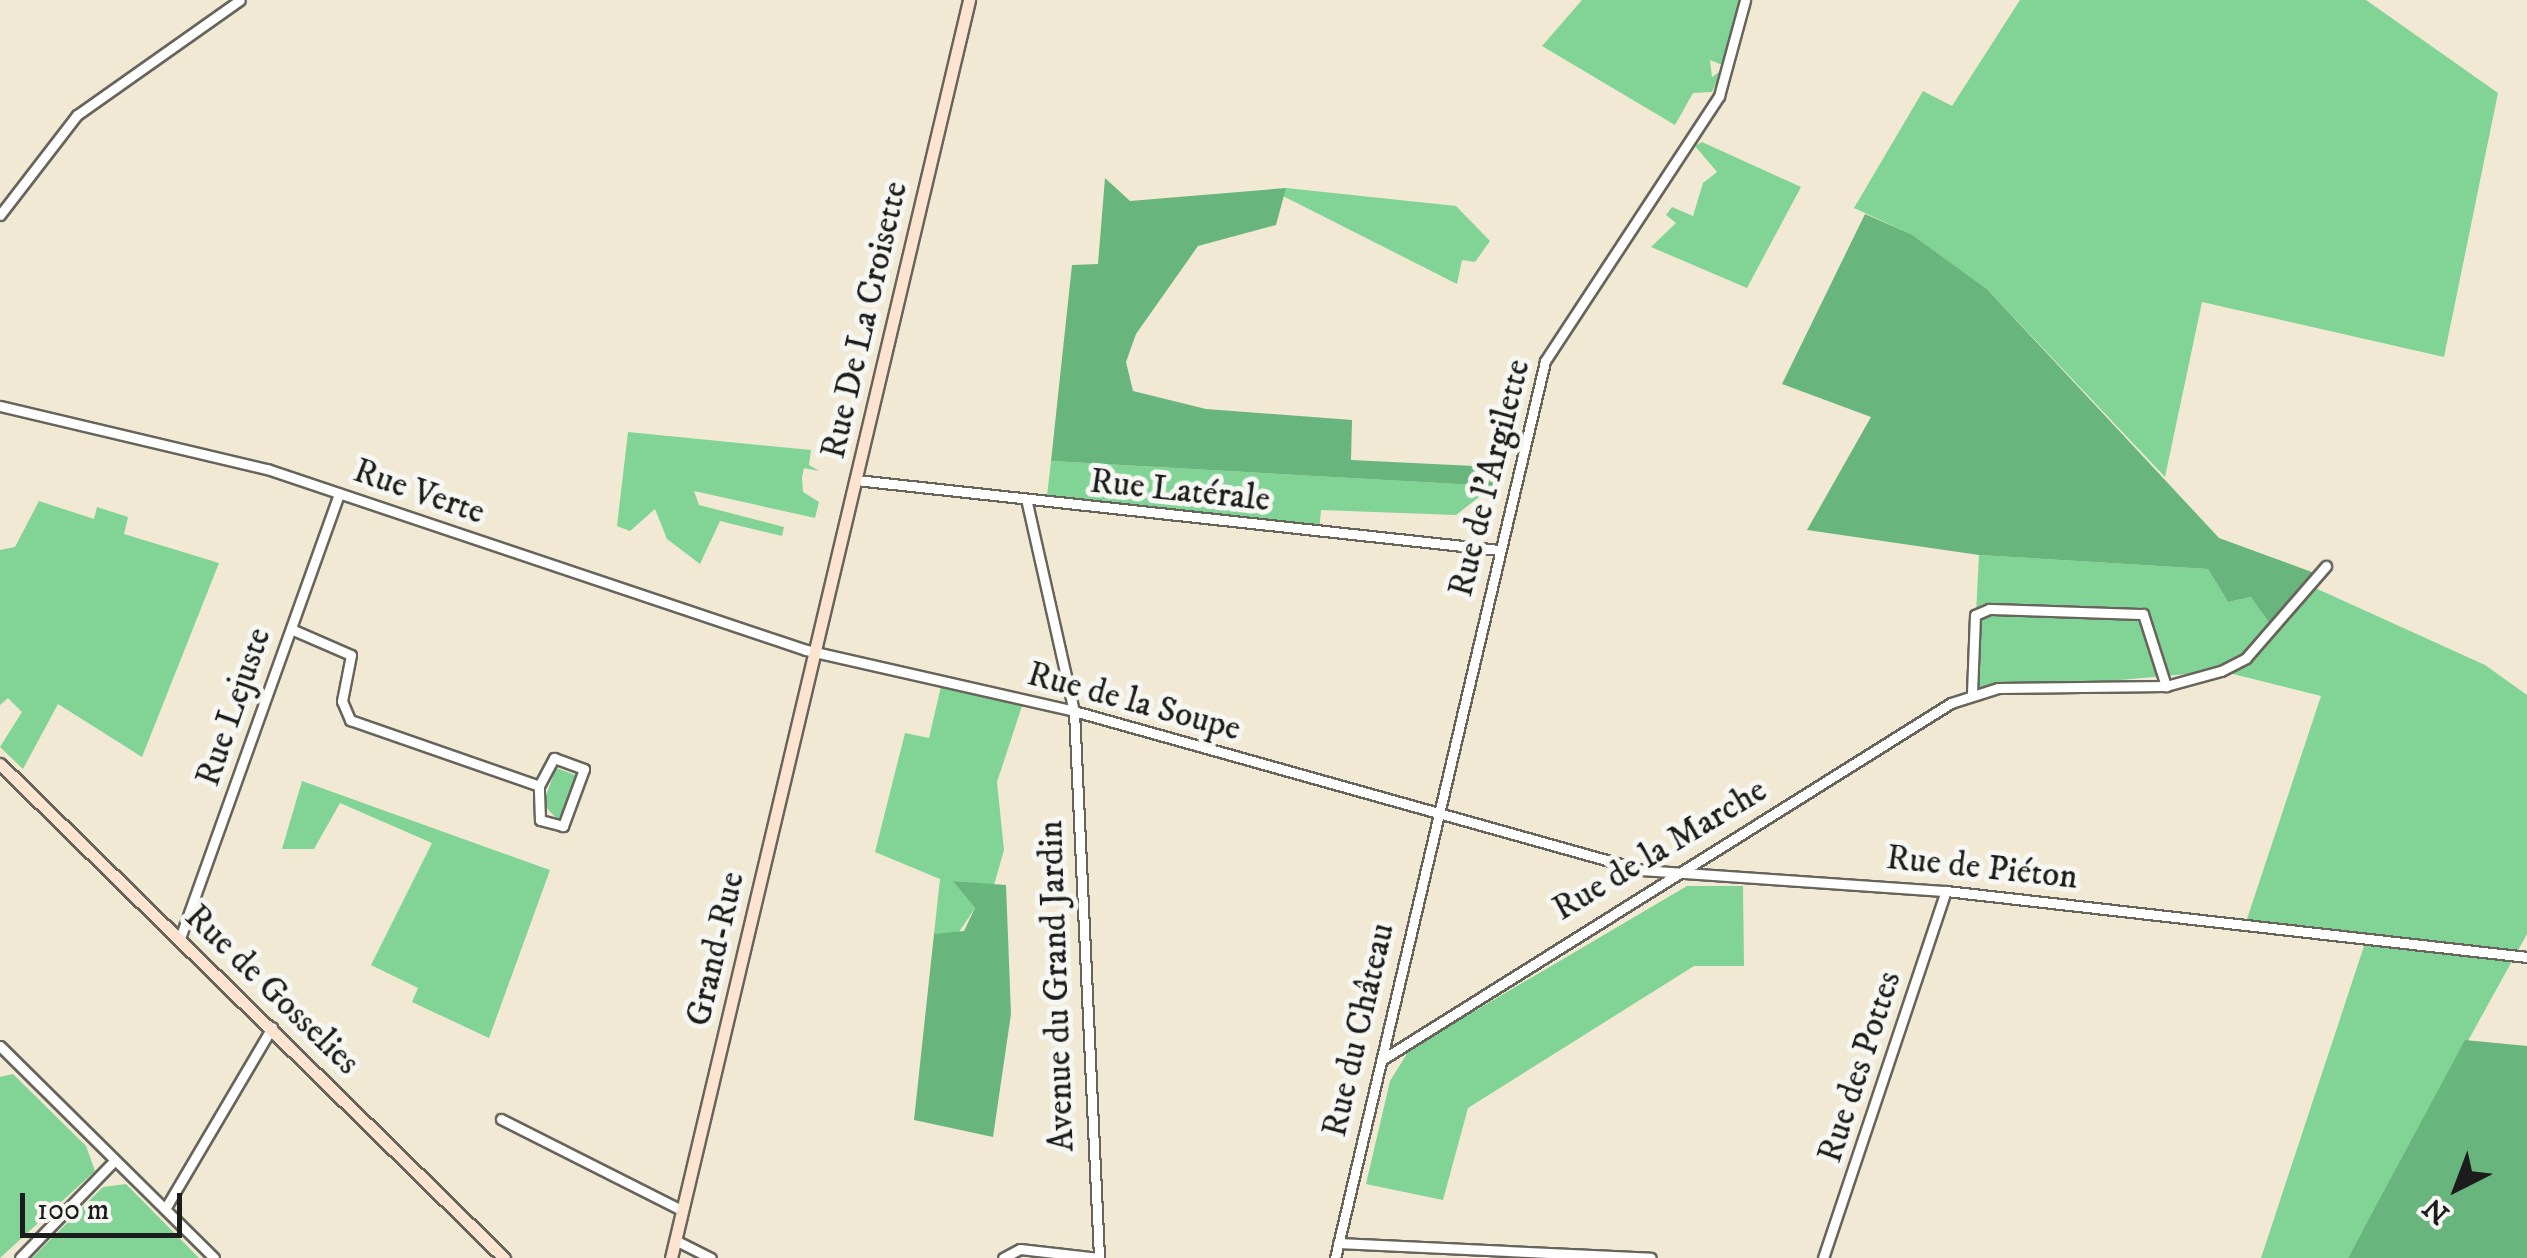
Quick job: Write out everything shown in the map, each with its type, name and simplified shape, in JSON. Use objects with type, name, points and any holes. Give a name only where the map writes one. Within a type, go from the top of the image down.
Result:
[{"type":"main road","name":"Rue De La Croisette","points":[[814,652],[970,0]]},
{"type":"main road","name":"Grand-Rue","points":[[671,1258],[814,652]]},
{"type":"main road","name":"Rue de Gosselies","points":[[0,764],[504,1258]]},
{"type":"street","points":[[0,215],[77,116],[240,0]]},
{"type":"street","name":"Rue de l'Argilette","points":[[1437,815],[1552,345],[1696,134],[1732,69],[1745,0]]},
{"type":"street","name":"Rue Verte","points":[[0,406],[94,422],[339,494],[814,652]]},
{"type":"street","name":"Rue Latérale","points":[[856,480],[1027,503],[1500,550]]},
{"type":"street","name":"Rue Lejuste","points":[[180,938],[339,494]]},
{"type":"street","name":"Avenue du Grand Jardin","points":[[1027,503],[1074,712],[1099,1258]]},
{"type":"street","name":"Rue de la Marche","points":[[1381,1061],[1674,872],[1972,693],[2166,686],[2246,658],[2326,566]]},
{"type":"street","points":[[1972,693],[1974,615],[1989,609],[2144,614],[2166,686]]},
{"type":"street","points":[[290,629],[351,655],[342,700],[350,720],[539,786]]},
{"type":"street","name":"Rue de la Soupe","points":[[814,652],[1074,712],[1437,815]]},
{"type":"street","points":[[554,758],[584,769],[563,826],[540,820],[539,786],[554,758]]},
{"type":"street","name":"Rue de Piéton","points":[[1437,815],[1674,872],[1946,891],[2527,957]]},
{"type":"street","name":"Rue du Château","points":[[1335,1258],[1437,815]]},
{"type":"street","name":"Rue des Pottes","points":[[1823,1258],[1946,891]]},
{"type":"street","points":[[165,1209],[272,1027]]},
{"type":"street","points":[[2,1053],[214,1258]]},
{"type":"street","points":[[501,1119],[681,1210]]},
{"type":"street","points":[[20,1258],[115,1160]]},
{"type":"street","points":[[675,1240],[712,1258]]},
{"type":"street","points":[[1338,1244],[1651,1258]]},
{"type":"street","points":[[1003,1258],[1032,1249],[1099,1258]]},
{"type":"green space","points":[[1582,0],[1745,0],[1732,69],[1710,60],[1712,77],[1722,70],[1712,92],[1693,93],[1675,125],[1542,46]]},
{"type":"green space","points":[[2020,0],[2366,0],[2498,93],[2444,357],[2202,302],[2165,477],[1987,289],[1911,234],[1854,208],[1923,91],[1952,106]]},
{"type":"green space","points":[[1702,142],[1801,187],[1747,288],[1651,247],[1676,223],[1666,215],[1672,207],[1693,216],[1703,183],[1717,172],[1695,146]]},
{"type":"green space","points":[[1105,178],[1130,201],[1286,188],[1276,225],[1198,246],[1136,334],[1126,362],[1133,391],[1206,409],[1352,420],[1351,460],[1495,467],[1493,486],[1051,461],[1072,265],[1098,264]]},
{"type":"green space","points":[[1286,188],[1456,206],[1490,241],[1475,262],[1462,260],[1457,284],[1281,195]]},
{"type":"green space","points":[[1865,214],[1911,234],[1987,289],[2219,538],[2320,575],[2274,629],[2251,597],[2228,602],[2208,569],[1979,555],[1807,530],[1871,417],[1782,384]]},
{"type":"green space","points":[[628,432],[811,450],[809,465],[819,471],[804,468],[802,477],[803,492],[819,502],[815,518],[694,491],[699,505],[784,527],[782,536],[720,521],[700,564],[667,539],[655,509],[630,531],[617,526]]},
{"type":"green space","points":[[1051,461],[1493,486],[1456,515],[1321,510],[1319,533],[1046,504]]},
{"type":"green space","points":[[39,501],[94,519],[97,507],[128,517],[124,534],[219,563],[142,757],[58,704],[23,769],[0,747],[22,712],[8,698],[0,705],[0,550],[15,547]]},
{"type":"green space","points":[[1979,555],[2208,569],[2228,602],[2251,597],[2264,611],[2313,587],[2485,665],[2527,695],[2527,934],[2348,1258],[2261,1258],[2366,940],[2245,925],[2321,696],[2221,671],[1972,693]]},
{"type":"green space","points":[[942,682],[1024,700],[997,782],[1004,850],[994,885],[954,881],[975,908],[957,935],[934,934],[940,879],[875,852],[905,733],[929,738]]},
{"type":"green space","points":[[556,768],[578,776],[559,821],[543,804]]},
{"type":"green space","points":[[302,781],[550,870],[489,1038],[412,1002],[418,988],[371,965],[432,843],[340,803],[314,849],[282,849]]},
{"type":"green space","points":[[953,881],[1006,885],[1011,1014],[993,1137],[914,1120],[934,934],[964,931],[975,908]]},
{"type":"green space","points":[[1687,886],[1743,886],[1744,966],[1694,966],[1468,1108],[1443,1200],[1366,1184],[1390,1081],[1410,1049]]},
{"type":"green space","points":[[2465,1040],[2527,1046],[2527,1258],[2348,1258]]},
{"type":"green space","points":[[13,1074],[86,1146],[95,1171],[0,1258],[0,1077]]},
{"type":"green space","points":[[126,1184],[199,1258],[32,1258],[103,1187]]}]
